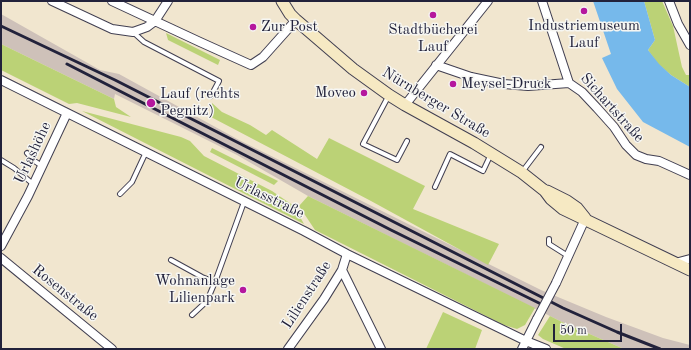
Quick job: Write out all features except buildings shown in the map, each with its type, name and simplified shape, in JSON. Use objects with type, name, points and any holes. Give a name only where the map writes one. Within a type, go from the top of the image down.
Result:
[{"type":"street","points":[[52,1],[112,29],[132,32],[147,27],[155,21],[168,1]]},
{"type":"street","points":[[112,1],[251,65],[263,57],[296,20]]},
{"type":"street","name":"Nürnberger Straße","points":[[282,1],[290,14],[296,20],[353,69],[389,95],[521,172],[545,191],[551,199],[563,209],[690,270]]},
{"type":"street","points":[[405,105],[488,1]]},
{"type":"street","name":"Sichartstraße","points":[[542,1],[569,82],[582,92],[597,108],[614,127],[626,145],[636,155],[646,159],[659,161],[690,175]]},
{"type":"street","points":[[669,1],[678,24],[690,45]]},
{"type":"street","points":[[436,65],[471,77],[504,84],[528,86],[569,82]]},
{"type":"street","name":"Urlasstraße","points":[[1,80],[347,254],[526,341],[546,349]]},
{"type":"street","name":"Urlashöhe","points":[[1,246],[28,196],[66,113]]},
{"type":"street","points":[[522,349],[586,220]]},
{"type":"street","name":"Lilienstraße","points":[[288,349],[324,299],[342,270],[347,254]]},
{"type":"street","name":"Rosenstraße","points":[[1,258],[112,349]]},
{"type":"street","points":[[676,263],[690,259]]},
{"type":"street","points":[[342,270],[381,349]]},
{"type":"lane","points":[[132,32],[144,42],[219,81],[211,96]]},
{"type":"lane","points":[[389,95],[363,144],[397,160],[407,141]]},
{"type":"lane","points":[[521,172],[541,147]]},
{"type":"lane","points":[[120,194],[132,182],[146,152]]},
{"type":"lane","points":[[27,153],[33,160],[42,166]]},
{"type":"lane","points":[[435,187],[450,154],[483,171],[491,154]]},
{"type":"lane","points":[[1,160],[14,168],[33,184]]},
{"type":"lane","points":[[192,315],[207,301],[244,202]]},
{"type":"lane","points":[[548,239],[549,244],[568,256]]},
{"type":"lane","points":[[171,260],[202,277],[215,282]]},
{"type":"shaded area","points":[[1,14],[100,70],[119,74],[239,140],[541,290],[606,317],[663,338],[690,345],[690,349],[624,349],[562,322],[308,196],[237,155],[115,94],[114,99],[1,44]]},
{"type":"green space","points":[[644,1],[662,1],[673,26],[682,67],[686,75],[690,75],[690,87],[671,75],[658,64],[648,50],[655,40]]},
{"type":"green space","points":[[166,33],[220,60],[218,65],[168,40]]},
{"type":"green space","points":[[1,44],[114,99],[116,107],[131,117],[77,103],[69,104],[1,70]]},
{"type":"green space","points":[[212,103],[222,112],[250,125],[266,135],[272,130],[317,159],[329,138],[425,186],[413,209],[499,244],[488,265],[371,201],[211,117]]},
{"type":"green space","points":[[82,111],[181,137],[190,141],[204,156],[272,191],[294,206],[304,224]]},
{"type":"green space","points":[[212,148],[278,181],[274,185],[210,152]]},
{"type":"green space","points":[[308,196],[535,308],[525,325],[517,329],[504,325],[315,230],[299,206]]},
{"type":"green space","points":[[443,312],[482,330],[475,349],[426,349]]},
{"type":"green space","points":[[550,316],[624,349],[566,349],[543,339],[538,335]]},
{"type":"water","points":[[593,1],[644,1],[655,40],[648,50],[659,64],[671,75],[690,87],[690,147],[643,122],[617,89],[602,58],[611,54]]},
{"type":"railway","points":[[1,26],[115,80],[563,308],[660,349]]},
{"type":"railway","points":[[67,64],[391,230],[545,306]]},
{"type":"place","name":"Industriemuseum Lauf","points":[[584,11]]},
{"type":"place","name":"Stadtbücherei Lauf","points":[[433,15]]},
{"type":"place","name":"Zur Post","points":[[253,27]]},
{"type":"place","name":"Meysel-Druck","points":[[453,84]]},
{"type":"place","name":"Moveo","points":[[364,93]]},
{"type":"place","name":"Lauf (rechts Pegnitz)","points":[[151,103]]},
{"type":"place","name":"Wohnanlage Lilienpark","points":[[243,290]]}]
